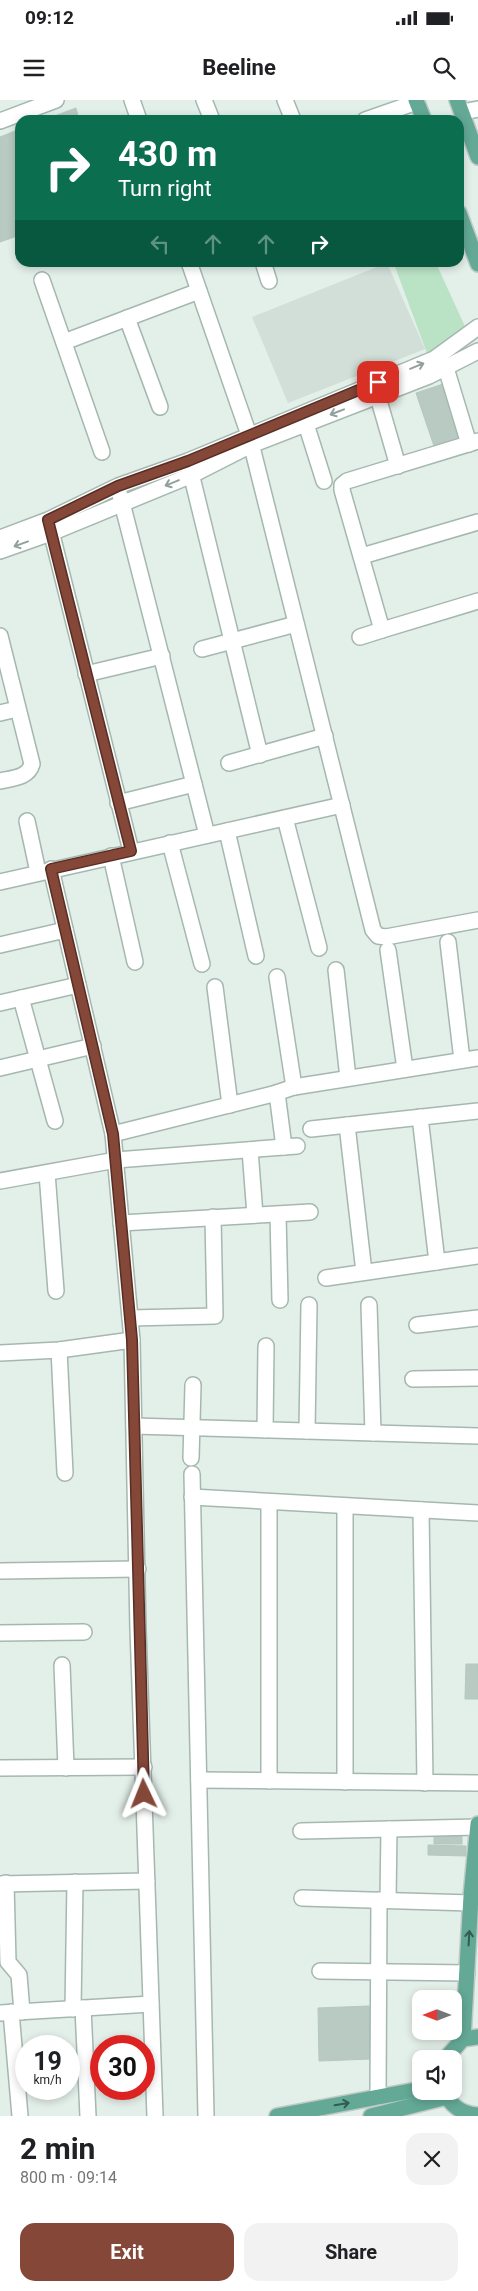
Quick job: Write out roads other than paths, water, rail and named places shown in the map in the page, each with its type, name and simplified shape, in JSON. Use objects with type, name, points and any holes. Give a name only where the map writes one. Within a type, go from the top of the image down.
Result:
[{"type":"main road","points":[[416,101],[422,115]]},
{"type":"main road","points":[[464,119],[478,156]]},
{"type":"main road","points":[[464,226],[478,264]]},
{"type":"main road","points":[[453,2050],[463,2039],[471,1903],[478,1826]]},
{"type":"main road","points":[[463,2039],[478,2037]]},
{"type":"main road","points":[[277,2116],[412,2091]]},
{"type":"main road","points":[[371,2116],[449,2102],[461,2111],[478,2115]]},
{"type":"street","points":[[16,115],[56,100]]},
{"type":"street","points":[[132,100],[137,115]]},
{"type":"street","points":[[204,100],[210,115]]},
{"type":"street","points":[[286,100],[291,115]]},
{"type":"street","points":[[378,115],[416,101]]},
{"type":"street","points":[[459,106],[478,109]]},
{"type":"street","points":[[0,121],[15,115]]},
{"type":"street","points":[[191,267],[250,440],[373,930],[378,936],[386,937],[478,920]]},
{"type":"street","points":[[265,267],[269,281]]},
{"type":"street","points":[[42,280],[102,452]]},
{"type":"street","points":[[64,342],[199,291]]},
{"type":"street","points":[[127,318],[160,407]]},
{"type":"street","points":[[0,538],[50,526],[122,502],[250,440],[434,359],[478,327]]},
{"type":"street","points":[[250,440],[306,424],[378,397],[446,368],[478,351]]},
{"type":"street","points":[[382,630],[342,485],[473,443],[446,368]]},
{"type":"street","points":[[378,397],[398,466]]},
{"type":"street","points":[[306,424],[324,481]]},
{"type":"street","points":[[0,551],[50,526],[118,486],[190,468]]},
{"type":"street","points":[[190,468],[260,755]]},
{"type":"street","points":[[118,486],[207,835]]},
{"type":"street","points":[[362,556],[478,522]]},
{"type":"street","points":[[50,526],[131,851]]},
{"type":"street","points":[[360,637],[478,601]]},
{"type":"street","points":[[202,649],[296,624]]},
{"type":"street","points":[[0,636],[32,764],[30,771],[24,776],[0,781]]},
{"type":"street","points":[[86,674],[162,656]]},
{"type":"street","points":[[0,713],[17,710]]},
{"type":"street","points":[[229,763],[324,736]]},
{"type":"street","points":[[118,803],[194,784]]},
{"type":"street","points":[[0,882],[342,805]]},
{"type":"street","points":[[285,818],[319,948]]},
{"type":"street","points":[[27,822],[65,930],[113,1134],[116,1160],[132,1340],[155,2116]]},
{"type":"street","points":[[227,831],[256,956]]},
{"type":"street","points":[[170,843],[202,964]]},
{"type":"street","points":[[111,856],[135,962]]},
{"type":"street","points":[[0,945],[65,930]]},
{"type":"street","points":[[448,942],[462,1060]]},
{"type":"street","points":[[388,950],[405,1069]]},
{"type":"street","points":[[336,970],[348,1078]]},
{"type":"street","points":[[277,977],[294,1087]]},
{"type":"street","points":[[0,1003],[78,985]]},
{"type":"street","points":[[215,988],[230,1105]]},
{"type":"street","points":[[21,998],[40,1059],[55,1121]]},
{"type":"street","points":[[0,1068],[92,1046]]},
{"type":"street","points":[[113,1134],[277,1093],[294,1087],[478,1058]]},
{"type":"street","points":[[0,1181],[116,1160],[291,1147],[277,1093]]},
{"type":"street","points":[[311,1129],[478,1111]]},
{"type":"street","points":[[420,1117],[437,1262]]},
{"type":"street","points":[[347,1125],[364,1272]]},
{"type":"street","points":[[250,1150],[255,1216]]},
{"type":"street","points":[[47,1173],[56,1291]]},
{"type":"street","points":[[121,1223],[310,1212]]},
{"type":"street","points":[[278,1215],[280,1300]]},
{"type":"street","points":[[130,1318],[215,1316],[213,1217]]},
{"type":"street","points":[[326,1278],[478,1256]]},
{"type":"street","points":[[307,1431],[309,1305]]},
{"type":"street","points":[[369,1305],[373,1433]]},
{"type":"street","points":[[417,1325],[478,1318]]},
{"type":"street","points":[[0,1353],[59,1350],[132,1340]]},
{"type":"street","points":[[265,1430],[266,1346]]},
{"type":"street","points":[[59,1350],[65,1472]]},
{"type":"street","points":[[413,1379],[478,1378]]},
{"type":"street","points":[[191,1458],[193,1385]]},
{"type":"street","points":[[134,1426],[478,1436]]},
{"type":"street","points":[[192,1474],[206,2116]]},
{"type":"street","points":[[192,1498],[478,1513]]},
{"type":"street","points":[[269,1502],[269,1781]]},
{"type":"street","points":[[344,1782],[345,1506]]},
{"type":"street","points":[[421,1510],[425,1783]]},
{"type":"street","points":[[0,1571],[138,1569]]},
{"type":"street","points":[[0,1633],[84,1632]]},
{"type":"street","points":[[62,1665],[66,1768]]},
{"type":"street","points":[[0,1768],[144,1767]]},
{"type":"street","points":[[199,1780],[478,1783]]},
{"type":"street","points":[[301,1831],[478,1826]]},
{"type":"street","points":[[378,2097],[378,1972],[389,1829]]},
{"type":"street","points":[[20,2116],[11,2012],[19,1975],[8,1962],[3,1884],[147,1881]]},
{"type":"street","points":[[75,1882],[78,2008],[88,2116]]},
{"type":"street","points":[[302,1898],[471,1903]]},
{"type":"street","points":[[320,1971],[467,1973]]},
{"type":"street","points":[[11,2012],[151,2004]]}]
